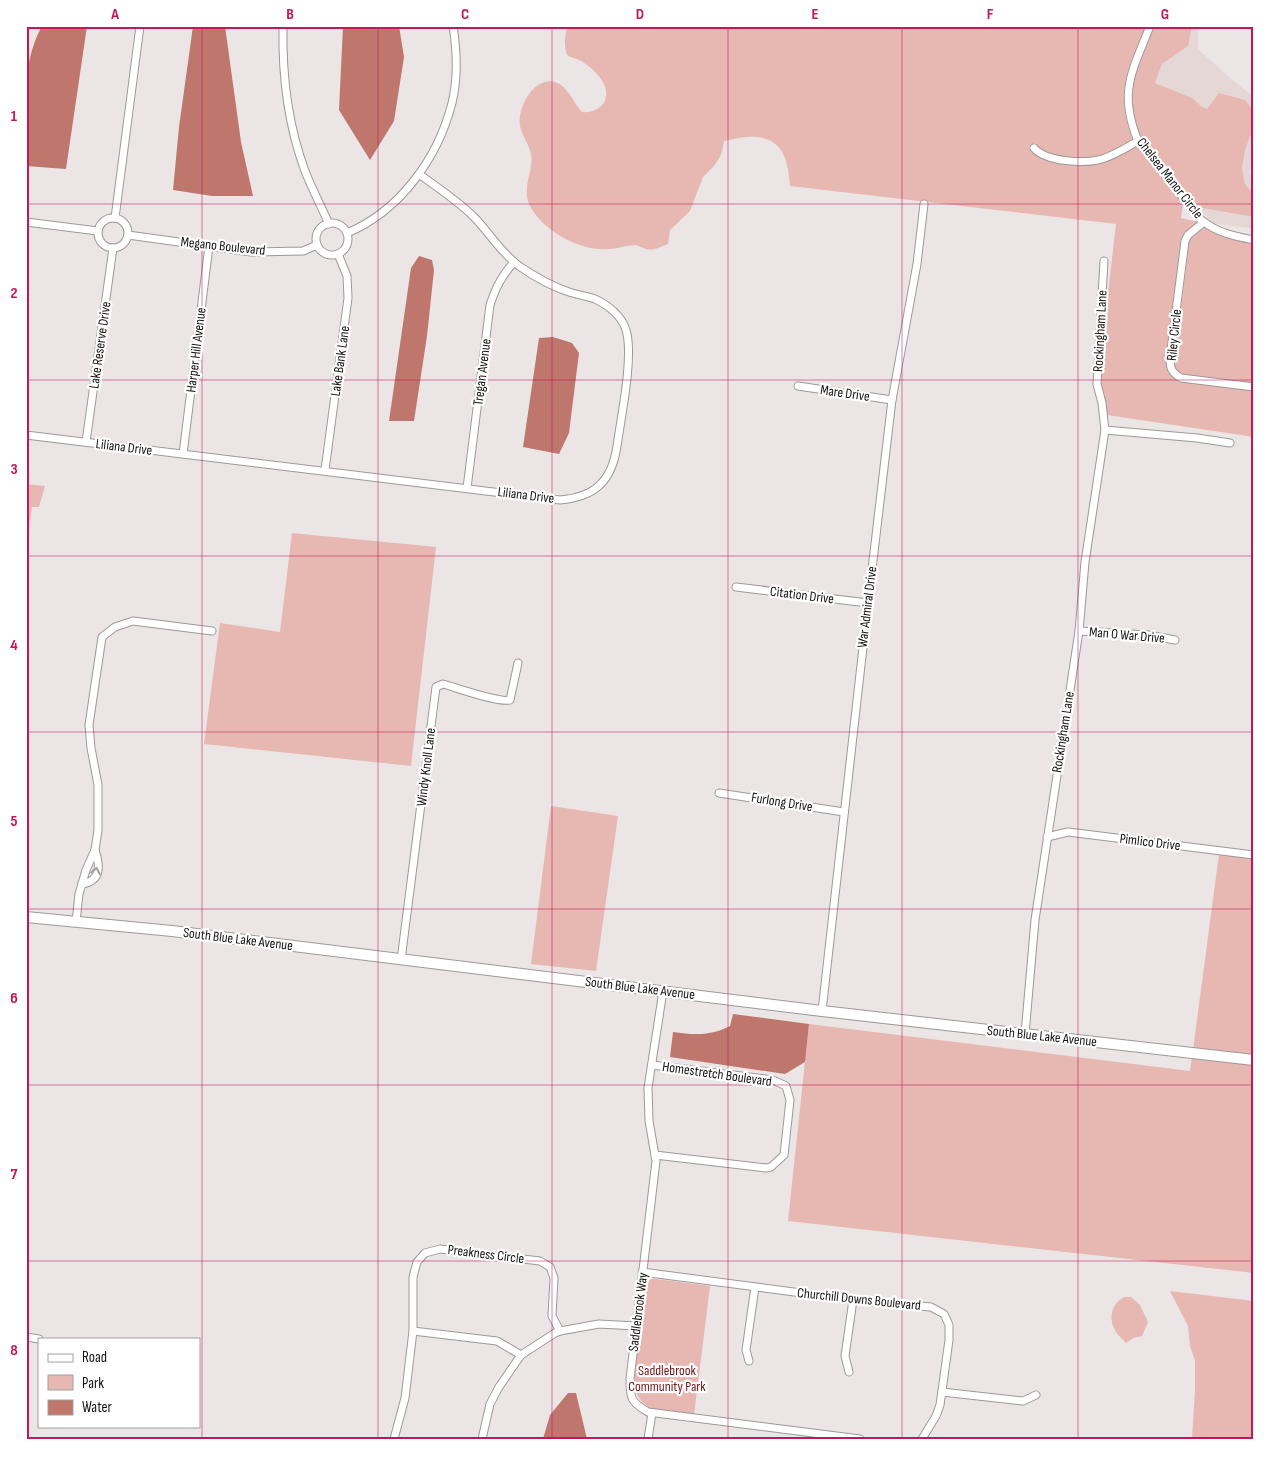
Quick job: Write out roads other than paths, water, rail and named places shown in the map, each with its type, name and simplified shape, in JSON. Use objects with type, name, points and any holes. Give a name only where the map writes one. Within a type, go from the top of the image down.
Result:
[{"type":"main road","name":"South Blue Lake Avenue","points":[[26,917],[172,931],[822,1011],[1254,1060]]},
{"type":"street","points":[[115,218],[140,26]]},
{"type":"street","points":[[283,26],[282,56],[291,120],[305,171],[329,224]]},
{"type":"street","points":[[346,233],[380,214],[404,193],[432,154],[444,129],[453,101],[457,54],[453,26]]},
{"type":"street","name":"Chelsea Manor Circle","points":[[1150,26],[1131,74],[1126,98],[1132,127],[1138,141],[1204,222],[1230,236],[1254,240]]},
{"type":"street","points":[[1034,148],[1040,154],[1049,158],[1072,161],[1100,160],[1138,141]]},
{"type":"street","name":"Liliana Drive","points":[[26,435],[560,500],[575,499],[590,493],[598,487],[609,473],[616,456],[629,356],[626,329],[618,315],[602,303],[551,285],[514,262],[458,202],[419,174]]},
{"type":"street","name":"War Admiral Drive","points":[[822,1011],[892,400],[916,264],[924,204]]},
{"type":"street","points":[[115,218],[126,225],[128,235],[122,244],[113,248],[100,242],[98,231],[100,224],[115,218]]},
{"type":"street","points":[[26,222],[98,231]]},
{"type":"street","name":"Riley Circle","points":[[1204,222],[1188,235],[1185,241],[1170,368],[1180,378],[1254,387]]},
{"type":"street","points":[[329,224],[339,225],[346,233],[348,238],[346,248],[338,254],[328,254],[320,249],[317,239],[320,229],[329,224]]},
{"type":"street","name":"Megano Boulevard","points":[[128,235],[251,252],[303,251],[318,245]]},
{"type":"street","name":"Harper Hill Avenue","points":[[183,454],[209,246]]},
{"type":"street","name":"Lake Reserve Drive","points":[[86,442],[113,248]]},
{"type":"street","name":"Lake Bank Lane","points":[[325,470],[348,298],[346,276],[338,254]]},
{"type":"street","name":"Rockingham Lane","points":[[1025,1034],[1033,938],[1079,632],[1085,562],[1105,430],[1102,403],[1097,384],[1104,261]]},
{"type":"street","name":"Tregan Avenue","points":[[467,488],[490,305],[497,285],[514,262]]},
{"type":"street","name":"Mare Drive","points":[[798,386],[892,400]]},
{"type":"street","points":[[1105,430],[1230,443]]},
{"type":"street","name":"Citation Drive","points":[[736,587],[868,603]]},
{"type":"street","points":[[76,922],[82,884],[95,850],[98,830],[98,785],[89,725],[102,637],[115,627],[134,621],[212,631]]},
{"type":"street","name":"Man O War Drive","points":[[1079,632],[1148,635],[1175,640]]},
{"type":"street","name":"Windy Knoll Lane","points":[[401,960],[436,687],[443,684],[489,698],[504,701],[510,700],[518,663]]},
{"type":"street","name":"Furlong Drive","points":[[720,793],[844,812]]},
{"type":"street","name":"Pimlico Drive","points":[[1047,837],[1068,832],[1254,855]]},
{"type":"street","points":[[82,884],[92,882],[97,875],[98,861],[95,850]]},
{"type":"street","name":"Saddlebrook Way","points":[[663,991],[648,1088],[649,1120],[656,1161],[630,1379],[630,1397],[636,1405],[652,1413],[860,1439]]},
{"type":"street","name":"Homestretch Boulevard","points":[[652,1065],[773,1080],[786,1086],[790,1100],[784,1155],[771,1168],[655,1155]]},
{"type":"street","name":"Preakness Circle","points":[[394,1439],[405,1398],[413,1331],[413,1277],[417,1262],[425,1253],[440,1249],[540,1261],[550,1267],[554,1278],[552,1316],[560,1331]]},
{"type":"street","name":"Churchill Downs Boulevard","points":[[642,1272],[853,1300],[931,1307],[944,1314],[949,1325],[949,1340],[940,1405],[936,1416],[922,1439]]},
{"type":"street","points":[[749,1361],[746,1350],[755,1287]]},
{"type":"street","points":[[849,1372],[846,1356],[853,1300]]},
{"type":"street","points":[[482,1439],[490,1404],[521,1355],[560,1331],[599,1324],[636,1326]]},
{"type":"street","points":[[413,1331],[497,1341],[521,1355]]},
{"type":"street","points":[[942,1392],[1023,1401],[1036,1395]]},
{"type":"street","points":[[648,1439],[652,1413]]},
{"type":"water","points":[[42,26],[87,26],[66,169],[26,166],[25,94],[27,76],[35,42]]},
{"type":"water","points":[[193,26],[225,26],[241,142],[253,196],[212,196],[173,190],[179,127]]},
{"type":"water","points":[[343,26],[399,26],[404,57],[394,121],[370,160],[339,110]]},
{"type":"water","points":[[419,256],[432,260],[434,270],[427,336],[414,421],[389,421],[411,268]]},
{"type":"water","points":[[553,337],[572,343],[579,353],[569,433],[559,454],[523,447],[539,338]]},
{"type":"water","points":[[733,1014],[809,1024],[805,1062],[785,1074],[670,1057],[673,1032],[695,1034],[716,1032],[730,1026]]},
{"type":"water","points":[[568,1393],[576,1393],[587,1439],[543,1439],[550,1415]]},
{"type":"park label","name":"Saddlebrook Community Park","points":[[667,1378]]}]
